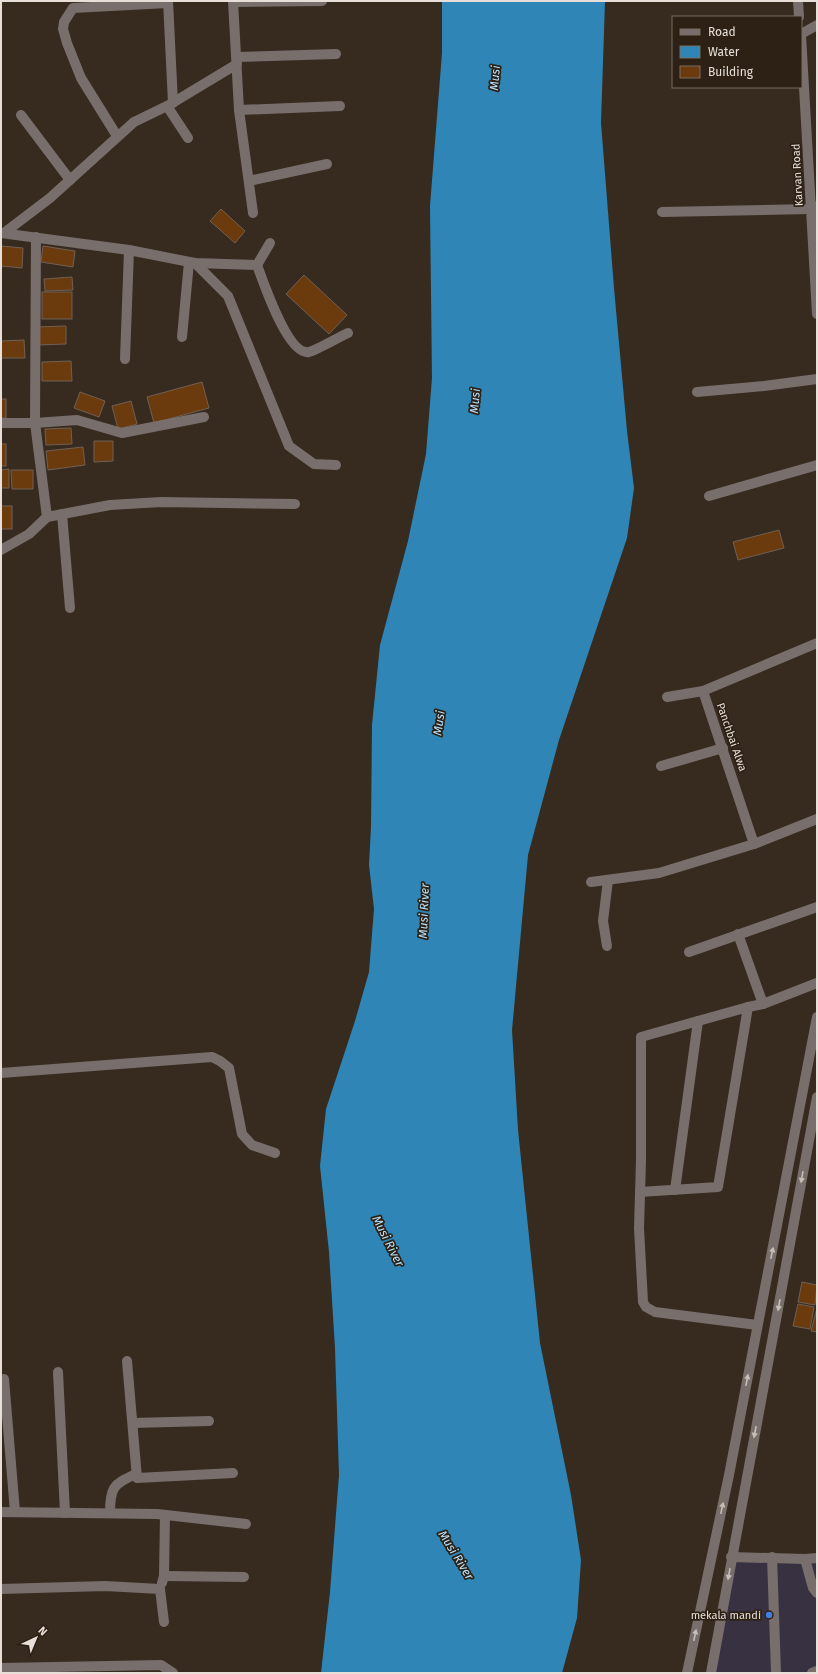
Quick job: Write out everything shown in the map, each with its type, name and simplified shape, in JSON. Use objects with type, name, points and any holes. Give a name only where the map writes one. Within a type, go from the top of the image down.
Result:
[{"type":"street","points":[[253,213],[239,110],[233,1],[322,1]]},
{"type":"street","points":[[798,1],[799,16]]},
{"type":"street","points":[[117,136],[81,78],[67,43],[63,29],[64,22],[73,8],[168,2],[170,104],[188,138]]},
{"type":"street","points":[[802,34],[817,25]]},
{"type":"street","name":"Karvan Road","points":[[802,48],[814,208],[817,314]]},
{"type":"street","points":[[3,233],[50,198],[134,122],[170,104],[237,61],[336,54]]},
{"type":"street","points":[[239,110],[340,106]]},
{"type":"street","points":[[21,115],[70,180]]},
{"type":"street","points":[[249,180],[326,164]]},
{"type":"street","points":[[662,212],[814,208]]},
{"type":"street","points":[[3,233],[128,250],[192,263],[257,266]]},
{"type":"street","points":[[36,237],[35,423],[47,517]]},
{"type":"street","points":[[270,243],[257,266],[273,309],[292,342],[300,351],[308,352],[348,333]]},
{"type":"street","points":[[125,359],[128,250]]},
{"type":"street","points":[[182,338],[192,263]]},
{"type":"street","points":[[192,263],[228,296],[289,446],[314,464],[336,465]]},
{"type":"street","points":[[697,392],[764,386],[817,379]]},
{"type":"street","points":[[1,423],[35,423],[77,420],[122,433],[204,417]]},
{"type":"street","points":[[709,496],[817,465]]},
{"type":"street","points":[[1,550],[29,534],[47,517],[110,504],[162,502],[295,504]]},
{"type":"street","points":[[62,514],[70,608]]},
{"type":"street","points":[[667,697],[704,692],[817,643]]},
{"type":"street","name":"Panchbai Alwa","points":[[704,692],[754,844]]},
{"type":"street","points":[[662,766],[722,748]]},
{"type":"street","points":[[591,882],[659,873],[754,844],[817,819]]},
{"type":"street","points":[[607,946],[603,921],[608,880]]},
{"type":"street","points":[[689,952],[817,907]]},
{"type":"street","points":[[738,934],[763,1004]]},
{"type":"street","points":[[757,1325],[655,1312],[646,1308],[643,1302],[639,1228],[641,1037],[763,1004],[817,983]]},
{"type":"street","points":[[640,1192],[718,1187],[748,1007]]},
{"type":"street","points":[[687,1673],[729,1475],[817,1018]]},
{"type":"street","points":[[675,1190],[698,1021]]},
{"type":"street","points":[[1,1073],[212,1058],[220,1061],[228,1068],[242,1134],[252,1144],[275,1153]]},
{"type":"street","points":[[711,1673],[817,1097]]},
{"type":"street","points":[[806,1156],[817,1153]]},
{"type":"street","points":[[127,1361],[137,1478],[233,1473]]},
{"type":"street","points":[[58,1372],[65,1512]]},
{"type":"street","points":[[4,1379],[15,1512]]},
{"type":"street","points":[[133,1423],[210,1422]]},
{"type":"street","points":[[110,1513],[110,1496],[117,1483],[136,1474]]},
{"type":"street","points":[[1,1512],[165,1515],[246,1524]]},
{"type":"street","points":[[164,1622],[160,1589],[164,1576],[165,1515]]},
{"type":"street","points":[[732,1557],[817,1558]]},
{"type":"street","points":[[772,1558],[776,1673]]},
{"type":"street","points":[[806,1559],[813,1588],[817,1593]]},
{"type":"street","points":[[164,1576],[244,1577]]},
{"type":"street","points":[[1,1589],[105,1586],[160,1589]]},
{"type":"street","points":[[1,1668],[161,1665],[173,1673]]},
{"type":"street","points":[[812,1673],[817,1670]]},
{"type":"shaded area","name":"mekala mandi","points":[[732,1555],[817,1557],[817,1673],[711,1673]]},
{"type":"water","points":[[442,1],[605,1],[601,123],[614,288],[627,431],[634,488],[627,538],[559,740],[528,855],[512,1030],[518,1130],[540,1343],[571,1495],[581,1560],[577,1618],[562,1673],[321,1673],[330,1592],[339,1475],[335,1348],[329,1252],[320,1166],[326,1109],[355,1021],[369,972],[374,909],[369,865],[372,725],[380,645],[408,541],[426,454],[432,378],[430,206],[442,53]]},
{"type":"building","points":[[221,209],[245,231],[235,243],[210,221]]},
{"type":"building","points":[[1,246],[23,248],[22,268],[1,266]]},
{"type":"building","points":[[43,246],[75,251],[73,267],[41,262]]},
{"type":"building","points":[[304,275],[347,315],[329,334],[286,294]]},
{"type":"building","points":[[72,277],[73,290],[45,291],[44,279]]},
{"type":"building","points":[[42,292],[72,292],[72,319],[42,319]]},
{"type":"building","points":[[66,326],[66,344],[37,345],[36,327]]},
{"type":"building","points":[[24,340],[25,358],[1,358],[1,341]]},
{"type":"building","points":[[71,361],[72,381],[42,381],[42,362]]},
{"type":"building","points":[[202,382],[209,408],[154,423],[147,397]]},
{"type":"building","points":[[80,392],[105,401],[99,417],[74,408]]},
{"type":"building","points":[[1,399],[6,399],[6,418],[1,418]]},
{"type":"building","points":[[131,401],[137,424],[118,429],[112,406]]},
{"type":"building","points":[[71,428],[72,444],[46,445],[45,429]]},
{"type":"building","points":[[94,441],[113,441],[113,461],[94,462]]},
{"type":"building","points":[[1,444],[6,444],[6,466],[1,466]]},
{"type":"building","points":[[83,447],[85,465],[48,470],[46,451]]},
{"type":"building","points":[[9,469],[9,488],[1,488],[1,470]]},
{"type":"building","points":[[11,470],[33,470],[33,489],[12,489]]},
{"type":"building","points":[[1,506],[12,506],[12,529],[1,529]]},
{"type":"building","points":[[779,530],[784,548],[738,560],[733,542]]},
{"type":"building","points":[[802,1282],[817,1285],[815,1305],[798,1302]]},
{"type":"building","points":[[798,1304],[814,1307],[810,1329],[793,1326]]},
{"type":"building","points":[[817,1308],[817,1332],[811,1331]]},
{"type":"place","name":"mekala mandi","points":[[769,1615]]},
{"type":"water label","name":"Musi","points":[[495,78]]},
{"type":"water label","name":"Musi","points":[[475,401]]},
{"type":"water label","name":"Musi","points":[[439,723]]},
{"type":"water label","name":"Musi River","points":[[424,911]]},
{"type":"water label","name":"Musi River","points":[[388,1241]]},
{"type":"water label","name":"Musi River","points":[[456,1555]]}]
